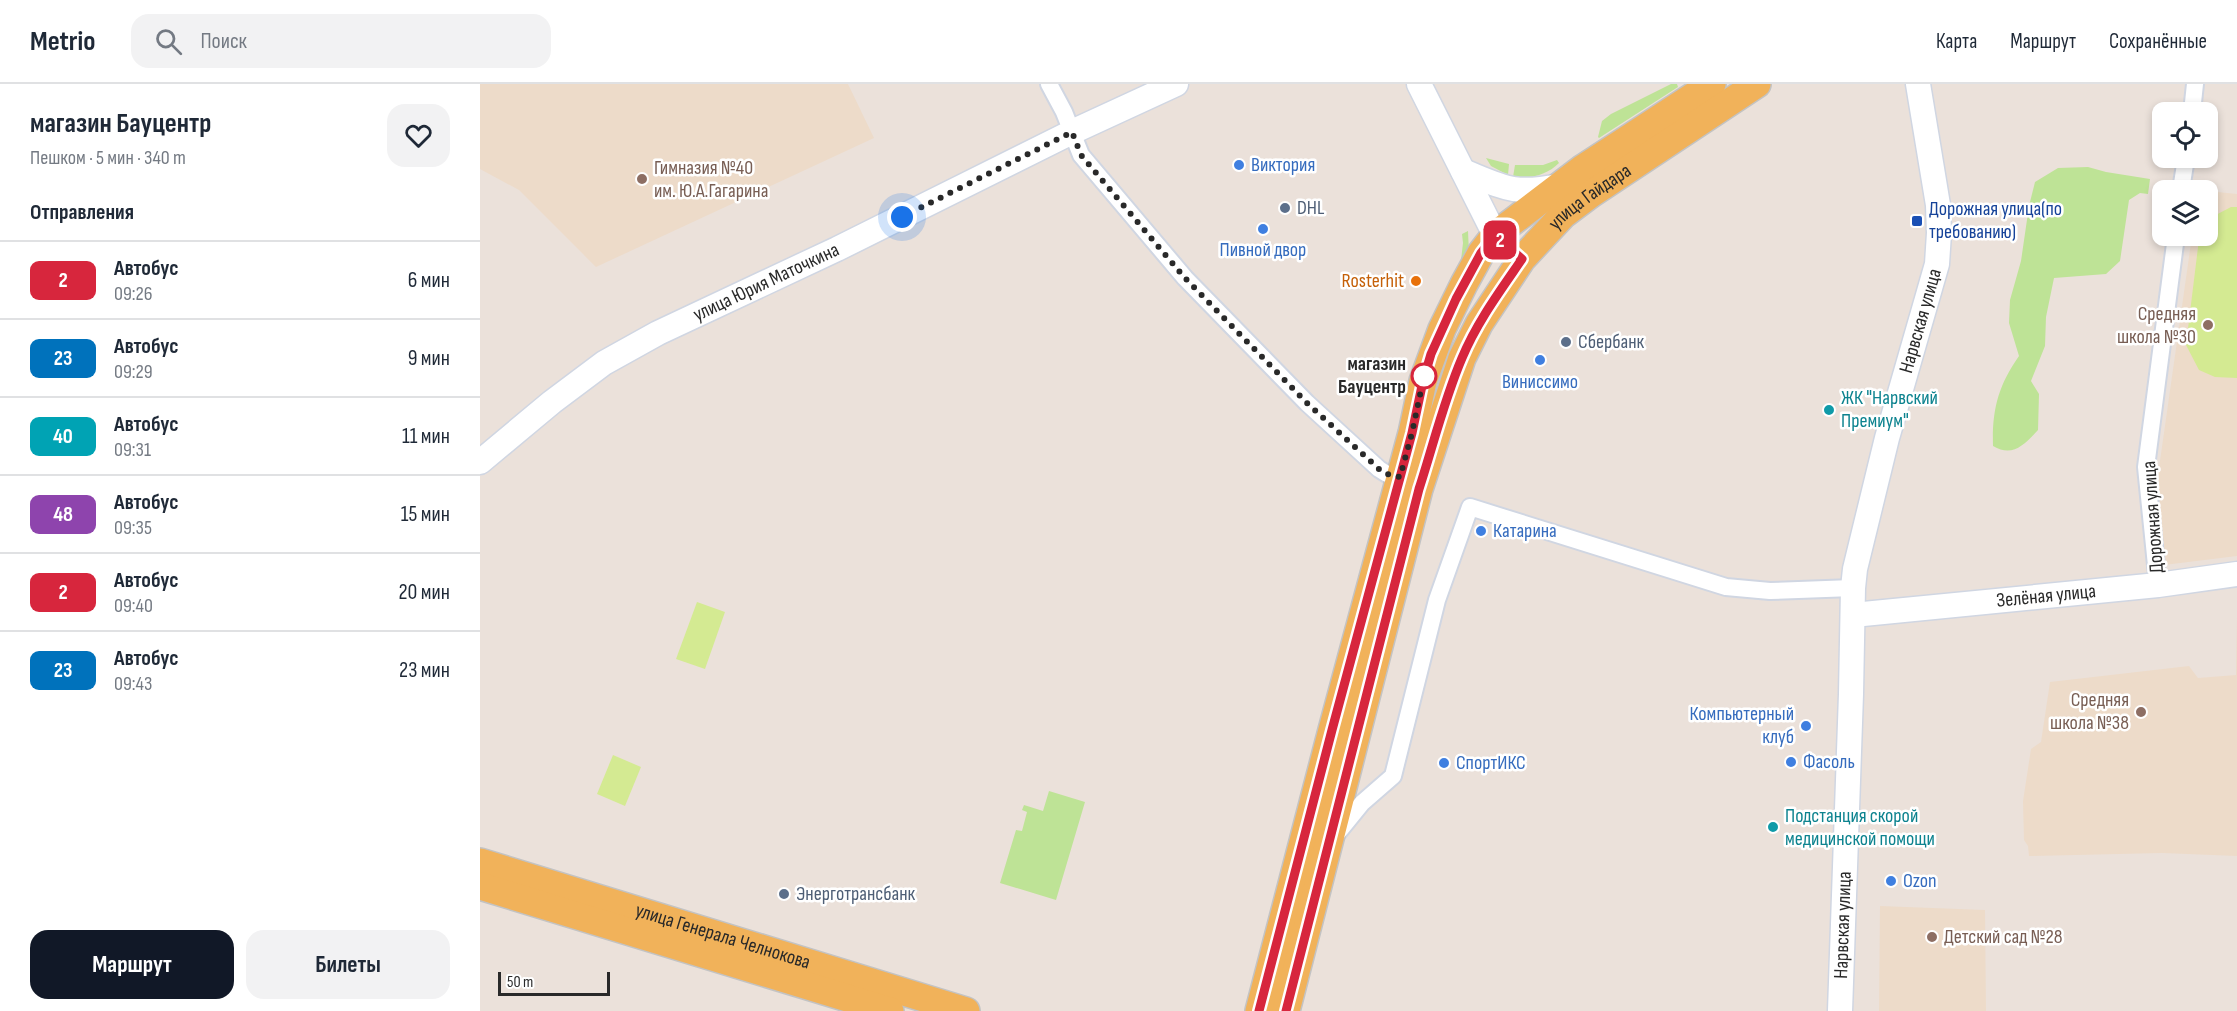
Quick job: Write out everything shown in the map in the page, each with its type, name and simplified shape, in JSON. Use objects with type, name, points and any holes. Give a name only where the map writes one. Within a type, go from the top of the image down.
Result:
[{"type":"main road","name":"улица Гайдара","points":[[1259,1011],[1412,433],[1423,381],[1431,354],[1464,284],[1481,253],[1495,235],[1559,186],[1712,84]]},
{"type":"main road","name":"улица Гайдара","points":[[1286,1011],[1419,489],[1462,358],[1479,324],[1522,259],[1563,215],[1757,84]]},
{"type":"main road","points":[[1495,235],[1522,259]]},
{"type":"main road","name":"улица Генерала Челнокова","points":[[480,862],[580,905],[890,1011]]},
{"type":"main road","name":"улица Генерала Челнокова","points":[[480,886],[580,905],[966,1011]]},
{"type":"street","points":[[1048,84],[1081,155],[1185,278],[1307,403],[1379,469],[1387,474],[1400,477]]},
{"type":"street","name":"улица Юрия Маточкина","points":[[480,462],[552,402],[604,363],[658,333],[837,249],[1072,132],[1176,84]]},
{"type":"street","points":[[1419,84],[1495,235]]},
{"type":"street","name":"Нарвская улица","points":[[1840,1011],[1855,568],[1887,438],[1937,264],[1938,205],[1918,84]]},
{"type":"street","points":[[2193,102],[2196,84]]},
{"type":"street","points":[[1463,171],[1510,190],[1534,191],[1559,186]]},
{"type":"street","name":"Дорожная улица","points":[[2158,585],[2145,467],[2175,246]]},
{"type":"street","points":[[1327,848],[1362,803],[1393,776],[1437,600],[1470,507],[1726,587],[1770,591],[1853,588]]},
{"type":"street","name":"Зелёная улица","points":[[1853,615],[2158,585],[2237,574]]},
{"type":"shaded area","name":"Гимназия №40 им. Ю.А.Гагарина","points":[[480,84],[848,84],[874,138],[596,267],[519,190],[480,169]]},
{"type":"shaded area","name":"Средняя школа №30","points":[[2218,192],[2237,194],[2237,556],[2164,565],[2157,482],[2191,246],[2218,246]]},
{"type":"shaded area","name":"Средняя школа №38","points":[[2237,617],[2237,856],[2162,853],[2029,856],[2028,846],[2024,840],[2023,801],[2031,749],[2041,742],[2050,682],[2189,666],[2198,678],[2236,675]]},
{"type":"shaded area","name":"Детский сад №28","points":[[1880,906],[1985,910],[1986,1011],[1879,1011]]},
{"type":"green space","points":[[1671,84],[1677,84],[1678,87],[1598,137],[1602,121],[1611,114]]},
{"type":"green space","points":[[1486,158],[1509,164],[1508,175],[1491,166]]},
{"type":"green space","points":[[1557,160],[1559,163],[1544,173],[1532,177],[1513,177],[1515,165],[1543,165]]},
{"type":"green space","points":[[2088,167],[2150,179],[2148,194],[2140,193],[2129,200],[2120,261],[2106,274],[2054,278],[2046,317],[2045,346],[2031,381],[2039,394],[2038,430],[2018,448],[2007,451],[2000,449],[1993,446],[1995,410],[2001,388],[2019,356],[2009,323],[2010,300],[2021,261],[2035,182],[2058,168]]},
{"type":"green space","points":[[2231,207],[2237,207],[2237,378],[2215,377],[2199,370],[2186,345],[2198,246],[2218,246],[2218,214]]},
{"type":"green space","points":[[1468,231],[1469,253],[1460,269],[1462,234]]},
{"type":"green space","points":[[697,602],[725,612],[705,669],[676,659]]},
{"type":"green space","points":[[613,755],[641,767],[625,806],[597,794]]},
{"type":"green space","points":[[1049,791],[1085,802],[1056,900],[1000,883],[1016,830],[1022,831],[1027,812],[1022,810],[1024,805],[1043,811]]},
{"type":"bus line","name":"2","points":[[1259,1011],[1431,354],[1464,284],[1481,253],[1495,235],[1522,259],[1479,324],[1462,358],[1419,489],[1286,1011]]},
{"type":"place","name":"Виктория","points":[[1239,165]]},
{"type":"place","name":"Гимназия №40 им. Ю.А.Гагарина","points":[[642,179]]},
{"type":"place","name":"DHL","points":[[1285,208]]},
{"type":"place","name":"Дорожная улица(по требованию)","points":[[1917,221]]},
{"type":"place","name":"Пивной двор","points":[[1263,229]]},
{"type":"place","name":"Rosterhit","points":[[1416,281]]},
{"type":"place","name":"Средняя школа №30","points":[[2208,325]]},
{"type":"place","name":"Сбербанк","points":[[1566,342]]},
{"type":"place","name":"Виниссимо","points":[[1540,360]]},
{"type":"place","name":"магазин Бауцентр","points":[[1424,376]]},
{"type":"place","name":"ЖК \"Нарвский Премиум\"","points":[[1829,410]]},
{"type":"place","name":"Катарина","points":[[1481,531]]},
{"type":"place","name":"Средняя школа №38","points":[[2141,712]]},
{"type":"place","name":"Компьютерный клуб","points":[[1806,726]]},
{"type":"place","name":"Фасоль","points":[[1791,762]]},
{"type":"place","name":"СпортИКС","points":[[1444,763]]},
{"type":"place","name":"Подстанция скорой медицинской помощи","points":[[1773,827]]},
{"type":"place","name":"Ozon","points":[[1891,881]]},
{"type":"place","name":"Энерготрансбанк","points":[[784,894]]},
{"type":"place","name":"Детский сад №28","points":[[1932,937]]},
{"type":"route","points":[[902,217],[1072,132],[1081,155],[1185,278],[1307,403],[1387,474],[1400,477],[1424,376]]}]
